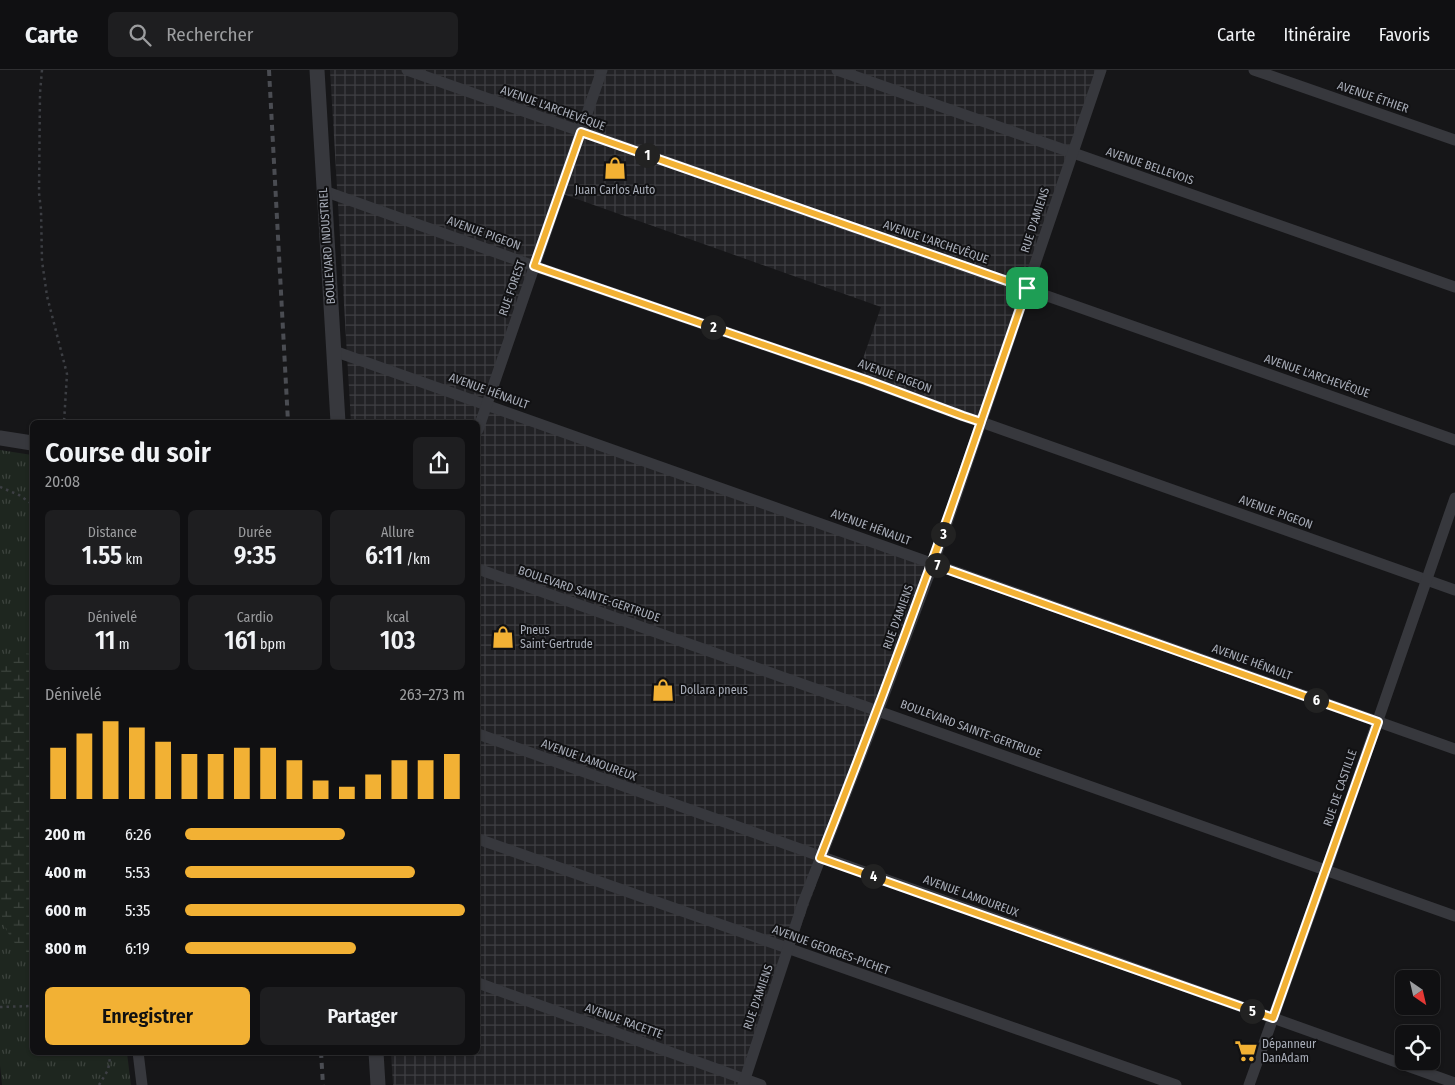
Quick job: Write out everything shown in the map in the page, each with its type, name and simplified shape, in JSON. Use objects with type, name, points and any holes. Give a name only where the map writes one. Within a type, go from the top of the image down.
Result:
[{"type":"street","name":"BOULEVARD INDUSTRIEL","points":[[317,70],[338,420]]},
{"type":"street","name":"AVENUE L'ARCHEVÊQUE","points":[[407,70],[1455,440]]},
{"type":"street","name":"RUE FOREST","points":[[480,424],[602,70]]},
{"type":"street","name":"AVENUE BELLEVOIS","points":[[837,70],[1455,287]]},
{"type":"street","name":"RUE D'AMIENS","points":[[744,1082],[820,858],[878,711],[932,564],[1101,70]]},
{"type":"street","name":"AVENUE ÉTHIER","points":[[1254,70],[1455,140]]},
{"type":"street","name":"AVENUE PIGEON","points":[[324,191],[534,266],[866,380],[1455,590]]},
{"type":"street","name":"AVENUE HÉNAULT","points":[[334,351],[1455,749]]},
{"type":"street","points":[[0,438],[30,443]]},
{"type":"street","name":"RUE DE CASTILLE","points":[[1248,1085],[1326,870],[1455,498]]},
{"type":"street","name":"BOULEVARD SAINTE-GERTRUDE","points":[[480,570],[1455,916]]},
{"type":"street","name":"AVENUE LAMOUREUX","points":[[480,735],[820,858],[1455,1083]]},
{"type":"street","name":"AVENUE GEORGES-PICHET","points":[[480,840],[1176,1085]]},
{"type":"street","name":"AVENUE RACETTE","points":[[480,984],[744,1082],[761,1085]]},
{"type":"street","points":[[138,1055],[142,1085]]},
{"type":"street","points":[[376,1055],[378,1085]]},
{"type":"path","points":[[42,70],[39,193],[42,260],[46,296],[67,374],[64,420]]},
{"type":"path","points":[[0,487],[19,495],[30,503]]},
{"type":"path","points":[[0,1007],[30,1006]]},
{"type":"path","points":[[99,1085],[108,1070],[110,1055]]},
{"type":"shaded area","points":[[330,70],[1101,70],[981,422],[866,380],[860,367],[881,307],[560,193],[487,404],[933,564],[743,1085],[393,1085],[391,1055],[480,1055],[480,420],[351,420]]},
{"type":"green space","points":[[0,450],[30,455],[30,1055],[127,1055],[131,1085],[2,1085],[0,1065]]},
{"type":"green space","points":[[30,654],[30,955],[22,951],[10,937],[3,920],[0,902],[0,662],[14,655]]},
{"type":"railway","points":[[269,70],[288,420]]},
{"type":"railway","points":[[321,1055],[323,1085]]},
{"type":"place","name":"Juan Carlos Auto","points":[[615,168]]},
{"type":"place","name":"Pneus Saint-Gertrude","points":[[503,637]]},
{"type":"place","name":"Dollara pneus","points":[[663,690]]},
{"type":"place","name":"Dépanneur DanAdam","points":[[1246,1051]]},
{"type":"route","points":[[1027,288],[581,132],[534,266],[866,380],[981,422],[932,564],[878,711],[820,858],[1273,1018],[1378,722],[932,564],[957,492],[1027,288]]}]
